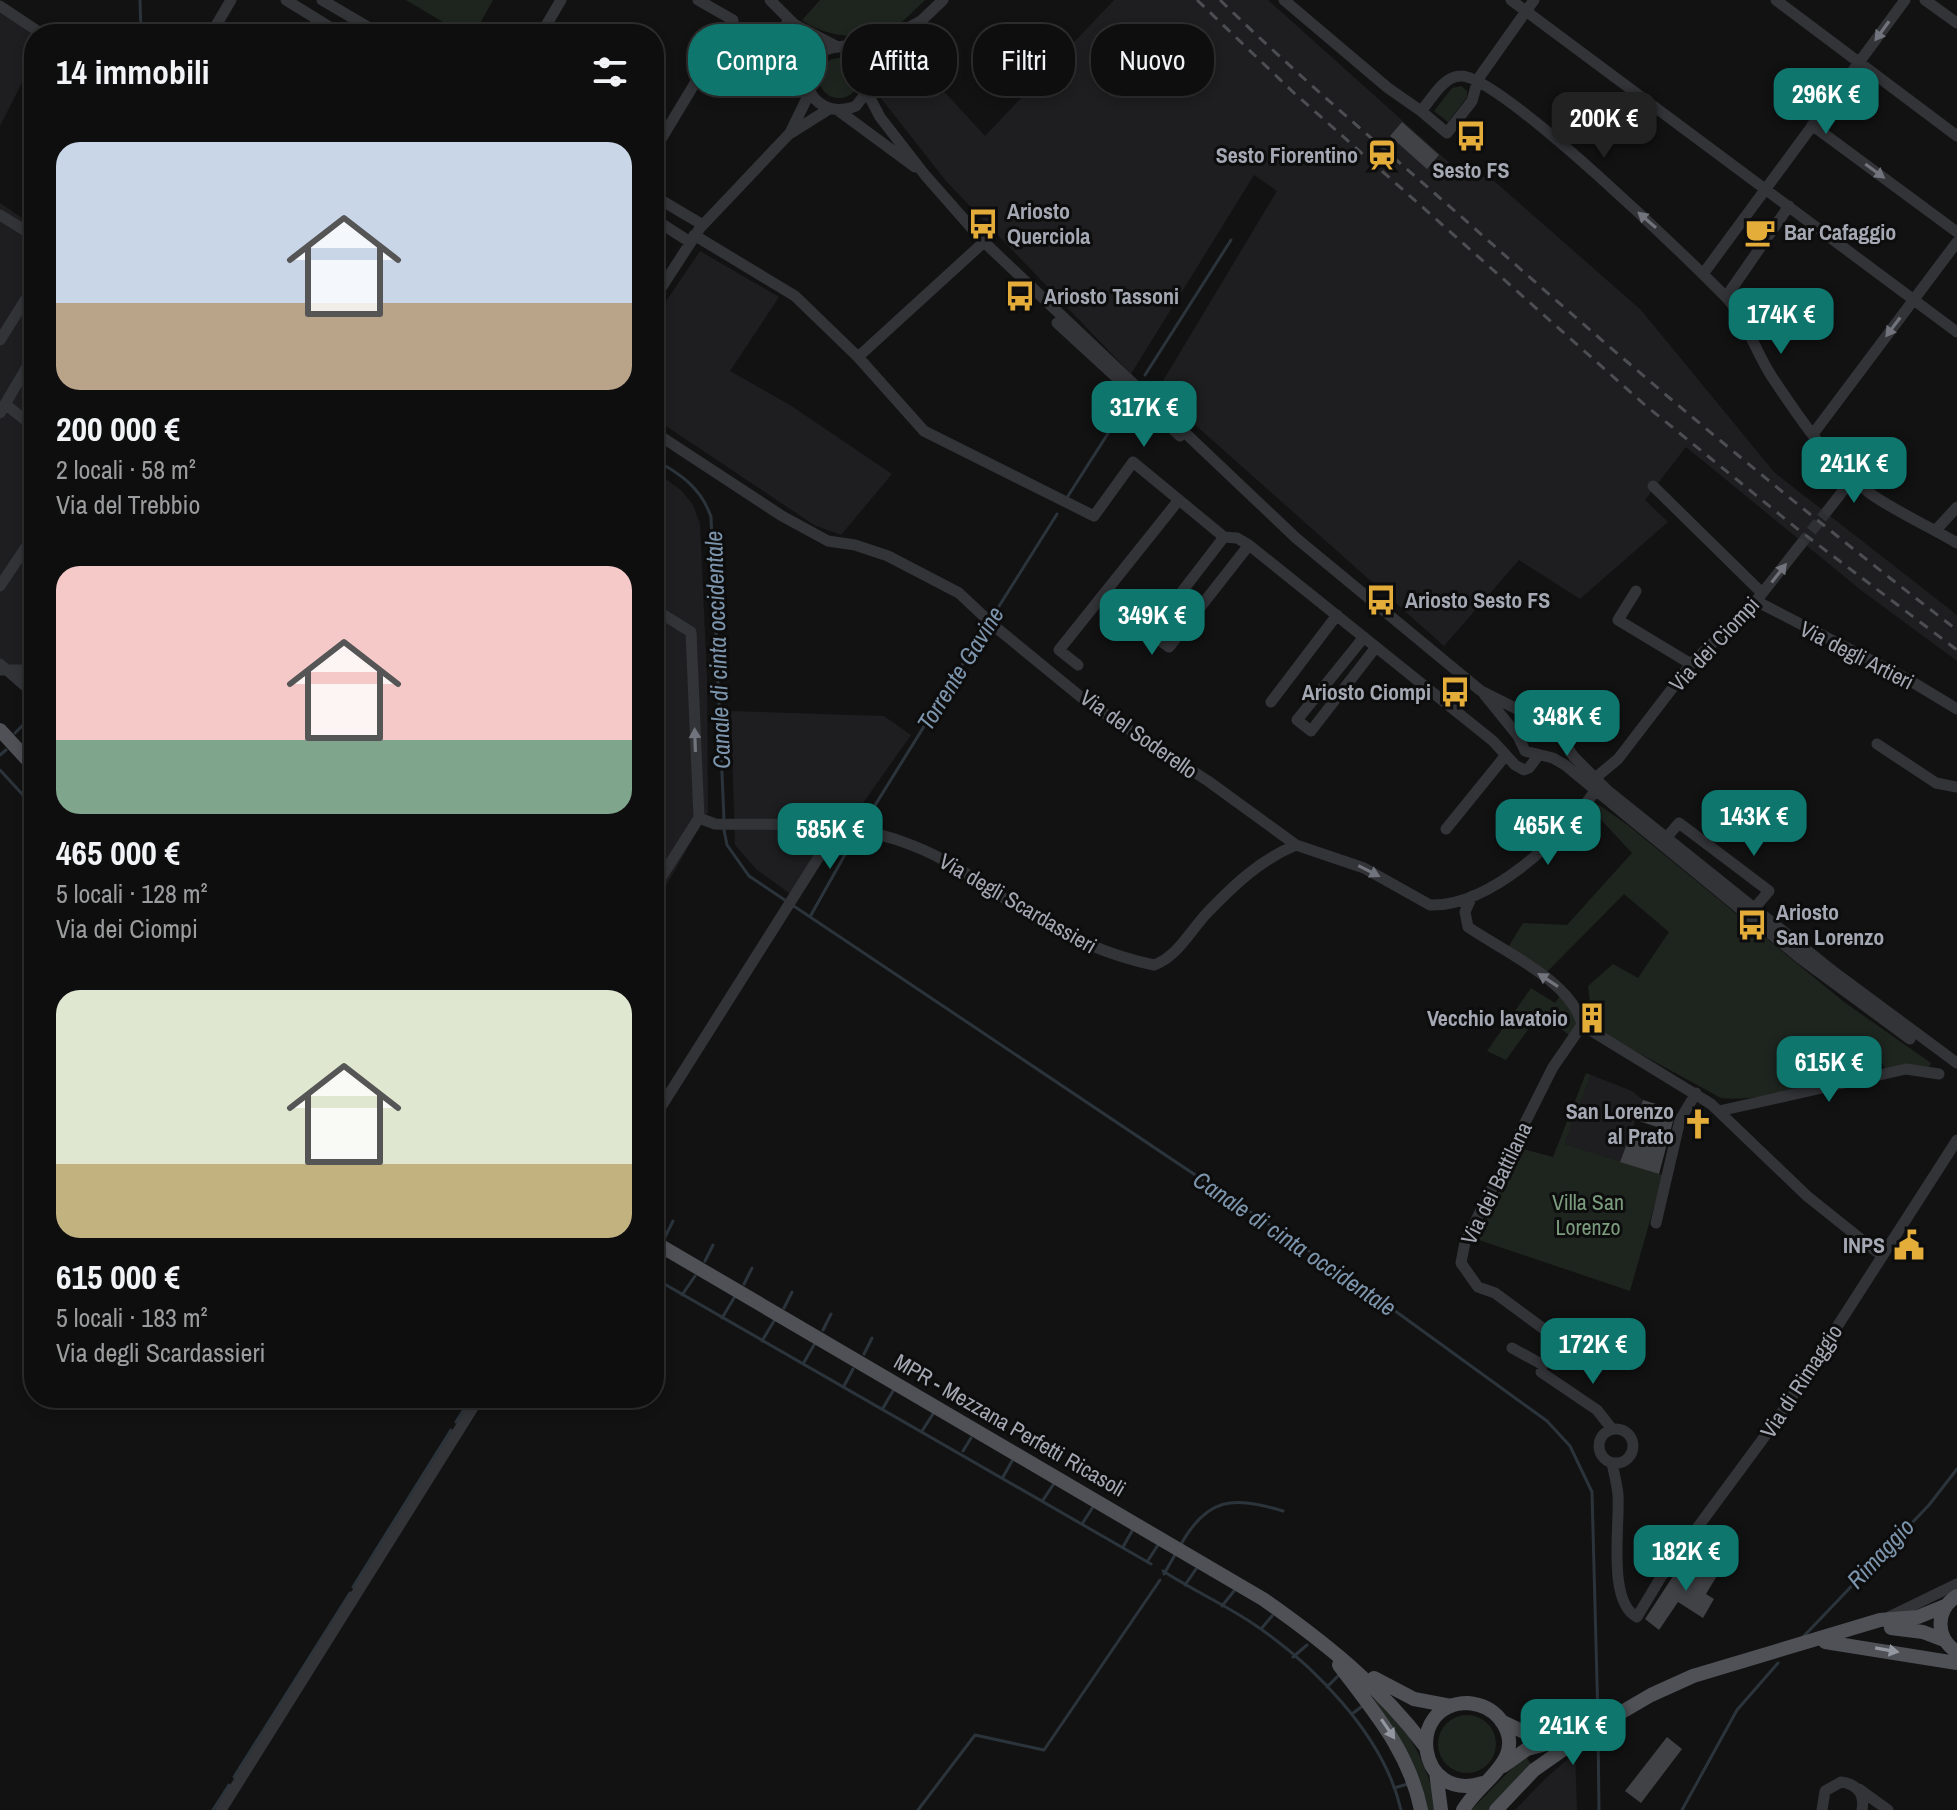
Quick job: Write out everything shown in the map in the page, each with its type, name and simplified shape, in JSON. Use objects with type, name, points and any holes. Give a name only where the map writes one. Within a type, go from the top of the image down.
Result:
[{"type":"main road","points":[[0,730],[24,756]]},
{"type":"main road","name":"MPR - Mezzana Perfetti Ricasoli","points":[[664,1248],[1263,1599],[1338,1656],[1387,1700],[1425,1746]]},
{"type":"main road","points":[[1496,1810],[1534,1770],[1586,1733],[1651,1695],[1693,1676],[1839,1635],[1880,1620],[1918,1617],[1945,1606],[1957,1596]]},
{"type":"main road","points":[[1944,1640],[1940,1627],[1945,1606]]},
{"type":"main road","points":[[1839,1635],[1880,1628],[1907,1628],[1944,1640],[1957,1652]]},
{"type":"main road","points":[[1810,1643],[1856,1645],[1957,1663]]},
{"type":"main road","points":[[1325,1646],[1389,1730],[1410,1772],[1421,1810]]},
{"type":"main road","name":"MPR - Mezzana Perfetti Ricasoli","points":[[1338,1656],[1404,1695],[1451,1706]]},
{"type":"main road","points":[[1441,1810],[1436,1772],[1425,1746],[1434,1719],[1451,1706],[1479,1705],[1501,1721],[1535,1734],[1586,1733]]},
{"type":"main road","points":[[1501,1721],[1509,1740],[1503,1766]]},
{"type":"main road","points":[[1463,1810],[1483,1783],[1527,1749],[1586,1733]]},
{"type":"main road","points":[[1436,1772],[1454,1784],[1468,1786],[1483,1783]]},
{"type":"street","points":[[217,24],[231,0]]},
{"type":"street","points":[[286,0],[325,24]]},
{"type":"street","points":[[322,0],[363,24]]},
{"type":"street","points":[[547,24],[561,0]]},
{"type":"street","points":[[664,134],[733,20],[698,0]]},
{"type":"street","points":[[919,24],[943,0]]},
{"type":"street","points":[[1284,0],[1388,88],[1447,133],[1472,101],[1478,79],[1534,0]]},
{"type":"street","points":[[1511,0],[1957,332]]},
{"type":"street","points":[[1776,0],[1957,136]]},
{"type":"street","points":[[1703,274],[1905,0]]},
{"type":"street","points":[[1925,0],[1957,23]]},
{"type":"street","points":[[774,4],[794,24],[836,47]]},
{"type":"street","points":[[774,4],[786,24]]},
{"type":"street","points":[[0,6],[27,24]]},
{"type":"street","points":[[915,24],[921,21]]},
{"type":"street","points":[[826,50],[842,47]]},
{"type":"street","points":[[1421,111],[1452,77],[1478,79],[1515,105],[1660,232],[1726,297],[1751,334],[1769,373],[1813,434],[1852,479],[1875,496],[1957,543]]},
{"type":"street","points":[[664,283],[692,238],[790,133],[808,96]]},
{"type":"street","points":[[813,96],[821,105],[834,110],[925,175]]},
{"type":"street","points":[[790,133],[834,110],[856,106],[864,96]]},
{"type":"street","points":[[871,96],[880,117],[925,175],[999,257],[1031,298],[1111,376],[1369,601],[1481,691],[1518,736],[1525,751],[1553,758],[1565,765],[1829,979],[1956,1064]]},
{"type":"street","points":[[1812,125],[1957,232]]},
{"type":"street","points":[[664,202],[703,225]]},
{"type":"street","points":[[1726,297],[1789,206]]},
{"type":"street","points":[[0,215],[24,230]]},
{"type":"street","points":[[664,224],[795,296],[858,357],[924,431],[1094,516],[1133,462],[1224,537],[1237,538],[1249,545],[1524,770],[1551,750],[1557,732]]},
{"type":"street","points":[[858,357],[984,242]]},
{"type":"street","points":[[1813,434],[1957,242]]},
{"type":"street","points":[[0,340],[24,302]]},
{"type":"street","points":[[24,372],[3,408],[24,421]]},
{"type":"street","name":"Via del Soderello","points":[[664,438],[793,522],[828,541],[888,556],[959,593],[1087,702],[1208,781],[1296,845]]},
{"type":"street","points":[[1828,510],[1852,479]]},
{"type":"street","name":"Via degli Artieri","points":[[1653,486],[1759,597],[1957,709]]},
{"type":"street","points":[[1078,665],[1059,650],[1178,501]]},
{"type":"street","points":[[1936,530],[1957,507]]},
{"type":"street","points":[[1224,537],[1150,633],[1169,647],[1249,545]]},
{"type":"street","name":"Via dei Ciompi","points":[[1472,896],[1524,866],[1594,789],[1691,664],[1759,597],[1801,544]]},
{"type":"street","points":[[0,586],[24,558]]},
{"type":"street","points":[[1636,591],[1618,620],[1691,664]]},
{"type":"street","points":[[664,615],[691,632],[699,818],[664,873]]},
{"type":"street","points":[[1271,702],[1337,615]]},
{"type":"street","points":[[1364,637],[1297,720],[1311,731],[1376,647]]},
{"type":"street","points":[[1,668],[24,669]]},
{"type":"street","points":[[1,668],[24,686]]},
{"type":"street","points":[[1481,691],[1533,717],[1547,719],[1594,789],[1666,838],[1834,972],[1956,1064]]},
{"type":"street","points":[[1518,736],[1523,723],[1533,717]]},
{"type":"street","points":[[1877,744],[1936,783],[1957,787]]},
{"type":"street","points":[[1446,829],[1506,755]]},
{"type":"street","name":"Via degli Scardassieri","points":[[699,818],[715,824],[839,825],[875,832],[916,846],[987,885],[1061,932],[1110,955],[1154,965],[1171,954],[1207,912],[1255,866],[1296,845]]},
{"type":"street","points":[[1666,838],[1679,823],[1769,891],[1756,909],[1749,910],[1737,904]]},
{"type":"street","points":[[664,1102],[839,825]]},
{"type":"street","points":[[1296,845],[1364,868],[1430,905],[1442,905],[1472,896]]},
{"type":"street","points":[[1472,896],[1465,912],[1468,927],[1563,990],[1577,1008],[1582,1025],[1696,1093],[1719,1111],[1807,1196],[1882,1256]]},
{"type":"street","name":"Via dei Battilana","points":[[1512,1348],[1543,1365],[1556,1338],[1495,1293],[1478,1287],[1464,1270],[1461,1256],[1465,1242],[1553,1067],[1582,1025]]},
{"type":"street","points":[[1719,1111],[1906,1069],[1939,1074]]},
{"type":"street","points":[[1656,1223],[1680,1120],[1696,1093]]},
{"type":"street","name":"Via di Rimaggio","points":[[1612,1463],[1618,1494],[1621,1594],[1627,1611],[1637,1617],[1661,1577],[1779,1417],[1957,1140]]},
{"type":"street","points":[[1541,1372],[1603,1415],[1612,1429],[1628,1433],[1634,1448],[1628,1459],[1612,1463],[1602,1457],[1599,1446],[1602,1435],[1612,1429]]},
{"type":"street","points":[[221,1810],[473,1408]]},
{"type":"street","points":[[1880,1620],[1957,1584]]},
{"type":"street","points":[[1811,1810],[1825,1791],[1841,1782],[1854,1786],[1888,1810]]},
{"type":"street","points":[[1854,1786],[1863,1798],[1862,1810]]},
{"type":"street","points":[[1822,1810],[1825,1791]]},
{"type":"shaded area","points":[[1114,0],[1268,0],[1453,166],[1493,180],[1641,310],[1774,472],[1957,615],[1957,661],[1862,591],[1686,447],[1645,500],[1668,522],[1580,599],[1519,560],[1444,646],[1157,391],[1277,191],[1254,175],[1131,374],[946,181],[880,97],[948,96],[985,136],[1023,96],[1075,96],[1075,41],[1091,24],[1091,96],[1214,96],[1214,24],[1091,24]]},
{"type":"shaded area","points":[[0,9],[24,28],[24,79],[0,126]]},
{"type":"shaded area","points":[[0,203],[24,219],[24,692],[0,667]]},
{"type":"shaded area","points":[[700,251],[779,297],[730,371],[790,405],[892,474],[841,535],[814,525],[664,425],[664,304]]},
{"type":"shaded area","points":[[664,478],[682,491],[693,505],[700,524],[707,676],[708,812],[664,889]]},
{"type":"shaded area","points":[[731,711],[884,716],[911,735],[796,898],[757,870],[735,845]]},
{"type":"shaded area","points":[[1591,1075],[1632,1091],[1643,1100],[1620,1162],[1563,1144]]},
{"type":"shaded area","points":[[1575,1753],[1577,1810],[1515,1810],[1546,1778]]},
{"type":"green space","points":[[406,0],[493,0],[480,24],[446,24]]},
{"type":"green space","points":[[820,0],[925,0],[898,24],[842,24],[842,35],[826,32],[826,24],[809,24],[802,20]]},
{"type":"green space","points":[[842,58],[842,96],[848,96],[839,98],[826,93],[826,63]]},
{"type":"green space","points":[[1461,86],[1467,91],[1467,97],[1448,122],[1434,111],[1452,88]]},
{"type":"green space","points":[[1599,805],[1629,826],[1844,1002],[1931,1063],[1928,1069],[1885,1070],[1879,1062],[1849,1069],[1845,1080],[1766,1096],[1721,1098],[1593,1028],[1588,986],[1613,964],[1638,978],[1669,932],[1624,894],[1544,975],[1507,949],[1523,923],[1567,925],[1632,853],[1591,809]]},
{"type":"green space","points":[[1531,988],[1555,1003],[1562,993],[1578,1024],[1569,1035],[1540,1013],[1506,1060],[1487,1051]]},
{"type":"green space","name":"Villa San Lorenzo","points":[[1586,1073],[1591,1075],[1564,1144],[1663,1175],[1630,1291],[1476,1239],[1519,1148],[1553,1157]]},
{"type":"green space","points":[[1375,1698],[1398,1721],[1416,1748],[1437,1810],[1425,1810],[1373,1700]]},
{"type":"green space","points":[[1467,1715],[1488,1723],[1496,1744],[1488,1765],[1467,1773],[1446,1765],[1438,1744],[1446,1723]]},
{"type":"green space","points":[[1525,1755],[1532,1766],[1493,1810],[1471,1810]]},
{"type":"building","name":"Sesto Fiorentino","points":[[1402,122],[1439,155],[1427,169],[1390,136]]},
{"type":"building","points":[[1643,1100],[1676,1110],[1659,1174],[1620,1162],[1629,1138],[1653,1144],[1657,1127],[1636,1120]]},
{"type":"building","points":[[1714,1558],[1724,1564],[1706,1594],[1714,1599],[1703,1618],[1678,1602],[1659,1630],[1645,1619],[1681,1564],[1697,1574],[1698,1571],[1704,1574]]},
{"type":"building","points":[[1667,1737],[1682,1749],[1641,1803],[1625,1791]]},
{"type":"waterway","name":"Canale di cinta occidentale","points":[[140,0],[141,24]]},
{"type":"waterway","name":"Torrente Gavine","points":[[1145,375],[1231,240]]},
{"type":"waterway","name":"Torrente Gavine","points":[[1068,496],[1123,410]]},
{"type":"waterway","name":"Canale di cinta occidentale","points":[[664,465],[695,489],[711,517],[724,820]]},
{"type":"waterway","name":"Torrente Gavine","points":[[991,619],[1057,514]]},
{"type":"waterway","name":"Torrente Gavine","points":[[864,823],[987,625]]},
{"type":"waterway","points":[[15,733],[23,725]]},
{"type":"waterway","points":[[0,755],[6,750]]},
{"type":"waterway","points":[[0,770],[24,796]]},
{"type":"waterway","name":"Canale di cinta occidentale","points":[[724,830],[727,845],[749,876],[1358,1284],[1547,1421],[1570,1446],[1592,1492],[1598,1719]]},
{"type":"waterway","name":"Torrente Gavine","points":[[811,915],[856,835]]},
{"type":"waterway","points":[[665,1237],[673,1221]]},
{"type":"waterway","points":[[705,1261],[713,1245]]},
{"type":"waterway","points":[[744,1284],[752,1268]]},
{"type":"waterway","points":[[682,1295],[695,1276]]},
{"type":"waterway","points":[[664,1284],[1151,1564]]},
{"type":"waterway","points":[[784,1308],[792,1292]]},
{"type":"waterway","points":[[722,1318],[734,1298]]},
{"type":"waterway","points":[[823,1330],[831,1314]]},
{"type":"waterway","points":[[762,1341],[774,1321]]},
{"type":"waterway","points":[[864,1354],[872,1338]]},
{"type":"waterway","points":[[803,1364],[814,1345]]},
{"type":"waterway","points":[[844,1386],[853,1369]]},
{"type":"waterway","points":[[883,1408],[893,1391]]},
{"type":"waterway","points":[[456,1422],[465,1408]]},
{"type":"waterway","points":[[922,1431],[933,1414]]},
{"type":"waterway","points":[[353,1587],[451,1430]]},
{"type":"waterway","points":[[963,1451],[971,1438]]},
{"type":"waterway","points":[[1003,1477],[1012,1461]]},
{"type":"waterway","name":"Rimaggio","points":[[1803,1637],[1929,1505],[1957,1469]]},
{"type":"waterway","points":[[1043,1500],[1053,1485]]},
{"type":"waterway","points":[[1180,1546],[1200,1518],[1222,1504],[1249,1503],[1283,1511]]},
{"type":"waterway","points":[[1082,1524],[1093,1507]]},
{"type":"waterway","points":[[1123,1547],[1132,1531]]},
{"type":"waterway","points":[[1147,1562],[1158,1545]]},
{"type":"waterway","points":[[1164,1574],[1176,1553]]},
{"type":"waterway","points":[[1185,1585],[1196,1569]]},
{"type":"waterway","points":[[1163,1571],[1249,1621],[1297,1657],[1320,1679],[1362,1728],[1379,1755],[1401,1810]]},
{"type":"waterway","points":[[918,1810],[975,1735],[1044,1750],[1160,1580]]},
{"type":"waterway","points":[[1222,1606],[1234,1591]]},
{"type":"waterway","points":[[234,1777],[350,1593]]},
{"type":"waterway","points":[[1261,1629],[1272,1616]]},
{"type":"waterway","points":[[1293,1657],[1307,1645]]},
{"type":"waterway","name":"Rimaggio","points":[[1682,1810],[1737,1710],[1778,1663]]},
{"type":"waterway","points":[[1327,1687],[1338,1676]]},
{"type":"waterway","points":[[1352,1714],[1365,1704]]},
{"type":"waterway","name":"Canale di cinta occidentale","points":[[1598,1731],[1599,1810]]},
{"type":"waterway","points":[[1394,1788],[1408,1784]]},
{"type":"waterway","points":[[213,1810],[229,1785]]},
{"type":"tunnel","points":[[1801,544],[1828,510]]},
{"type":"railway","points":[[1197,0],[1293,92],[1645,405],[1800,531],[1957,650]]},
{"type":"railway","points":[[1220,0],[1345,115],[1651,382],[1833,533],[1957,630]]},
{"type":"place","name":"Sesto FS","points":[[1471,136]]},
{"type":"place","name":"Sesto Fiorentino","points":[[1382,155]]},
{"type":"place","name":"Ariosto Querciola","points":[[983,224]]},
{"type":"place","name":"Bar Cafaggio","points":[[1760,232]]},
{"type":"place","name":"Ariosto Tassoni","points":[[1020,296]]},
{"type":"place","name":"Ariosto Sesto FS","points":[[1381,600]]},
{"type":"place","name":"Ariosto Ciompi","points":[[1455,692]]},
{"type":"place","name":"Ariosto San Lorenzo","points":[[1752,925]]},
{"type":"place","name":"Vecchio lavatoio","points":[[1592,1018]]},
{"type":"place","name":"San Lorenzo al Prato","points":[[1698,1124]]},
{"type":"place","name":"INPS","points":[[1909,1245]]}]
